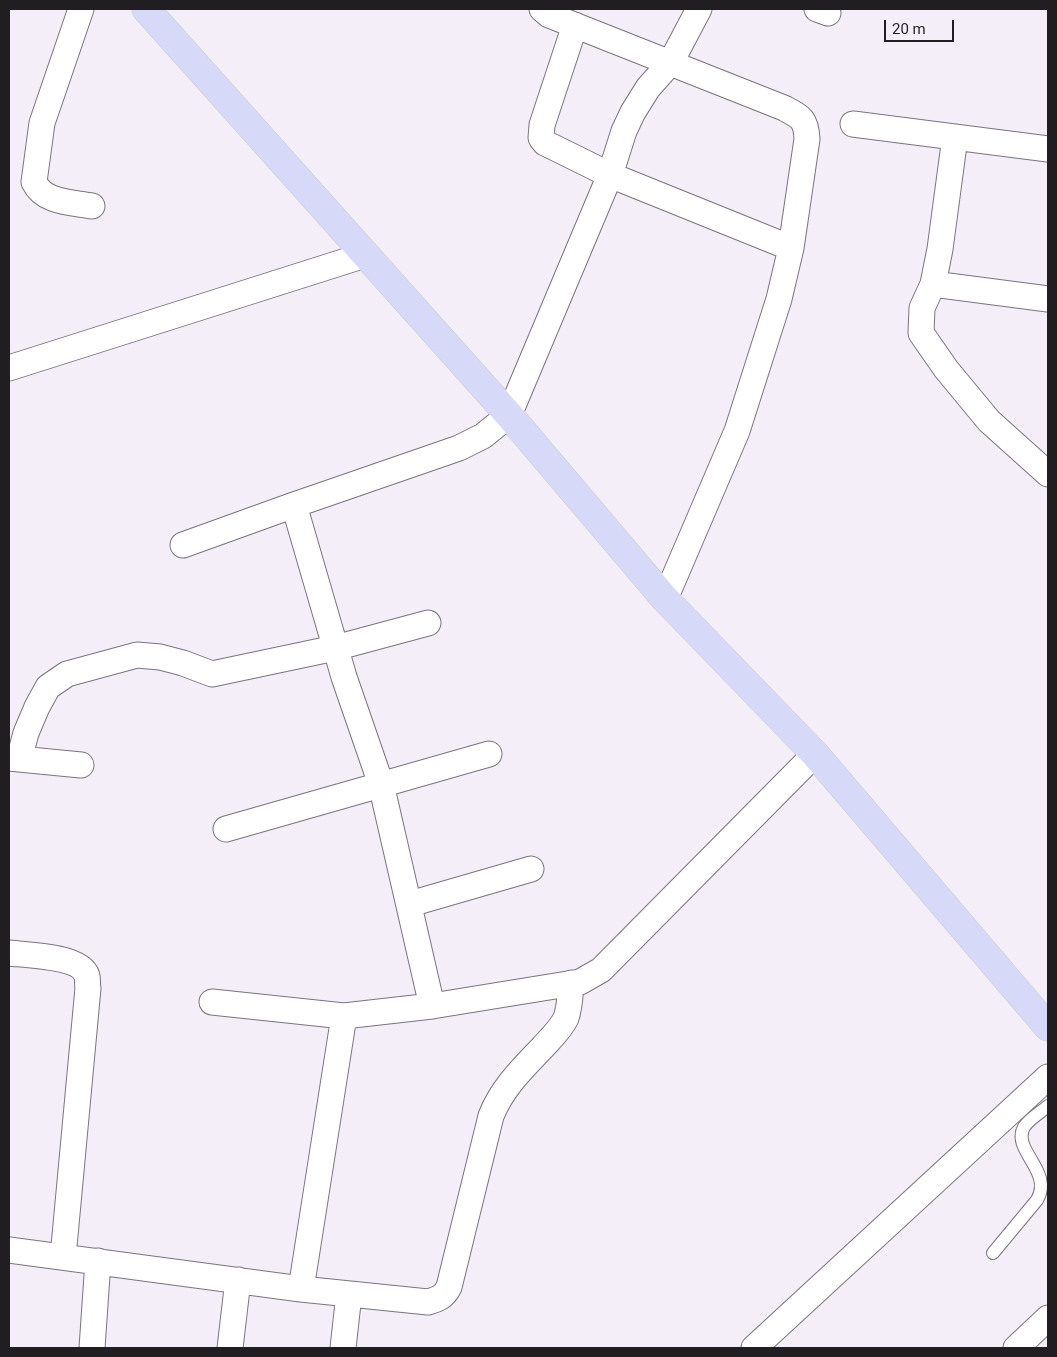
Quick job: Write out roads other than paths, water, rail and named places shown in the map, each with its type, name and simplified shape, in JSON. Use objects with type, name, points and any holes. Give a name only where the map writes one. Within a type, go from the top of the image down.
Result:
[{"type":"main road","points":[[146,9],[509,415],[665,599],[815,754],[1048,1027]]},
{"type":"street","points":[[81,9],[42,123],[34,182],[37,188],[46,196],[92,206]]},
{"type":"street","points":[[542,9],[549,15],[784,108],[803,120],[806,126],[807,139],[791,248],[779,299],[737,431],[665,599]]},
{"type":"street","points":[[183,545],[459,448],[483,436],[509,415],[610,175],[624,131],[648,88],[671,62],[699,9]]},
{"type":"street","points":[[575,25],[542,125],[541,138],[550,147],[610,175],[791,248]]},
{"type":"street","points":[[853,124],[1048,149]]},
{"type":"street","points":[[955,137],[940,250],[934,284],[922,308],[921,332],[927,343],[989,421],[1048,474]]},
{"type":"street","points":[[9,368],[365,255]]},
{"type":"street","points":[[934,284],[1048,299]]},
{"type":"street","points":[[294,505],[344,677],[381,784],[432,1006]]},
{"type":"street","points":[[81,765],[14,758],[48,687],[67,674],[137,655],[160,657],[212,674],[336,648],[428,623]]},
{"type":"street","points":[[226,829],[489,754]]},
{"type":"street","points":[[212,1002],[344,1016],[432,1006],[580,982],[601,970],[815,754]]},
{"type":"street","points":[[410,904],[531,869]]},
{"type":"street","points":[[9,953],[56,958],[72,962],[82,969],[87,976],[88,988],[63,1256]]},
{"type":"street","points":[[9,1250],[301,1289],[428,1302],[439,1299],[449,1287],[491,1116],[496,1103],[505,1088],[556,1032],[565,1019],[570,1004],[571,983]]},
{"type":"street","points":[[301,1289],[344,1016]]},
{"type":"street","points":[[754,1348],[1048,1077]]},
{"type":"street","points":[[92,1348],[98,1261]]},
{"type":"street","points":[[230,1348],[238,1280]]},
{"type":"street","points":[[343,1348],[349,1294]]},
{"type":"street","points":[[1016,1348],[1048,1318]]},
{"type":"lane","points":[[993,1253],[1041,1193],[1041,1179],[1022,1142],[1022,1134],[1025,1126],[1048,1106]]}]
